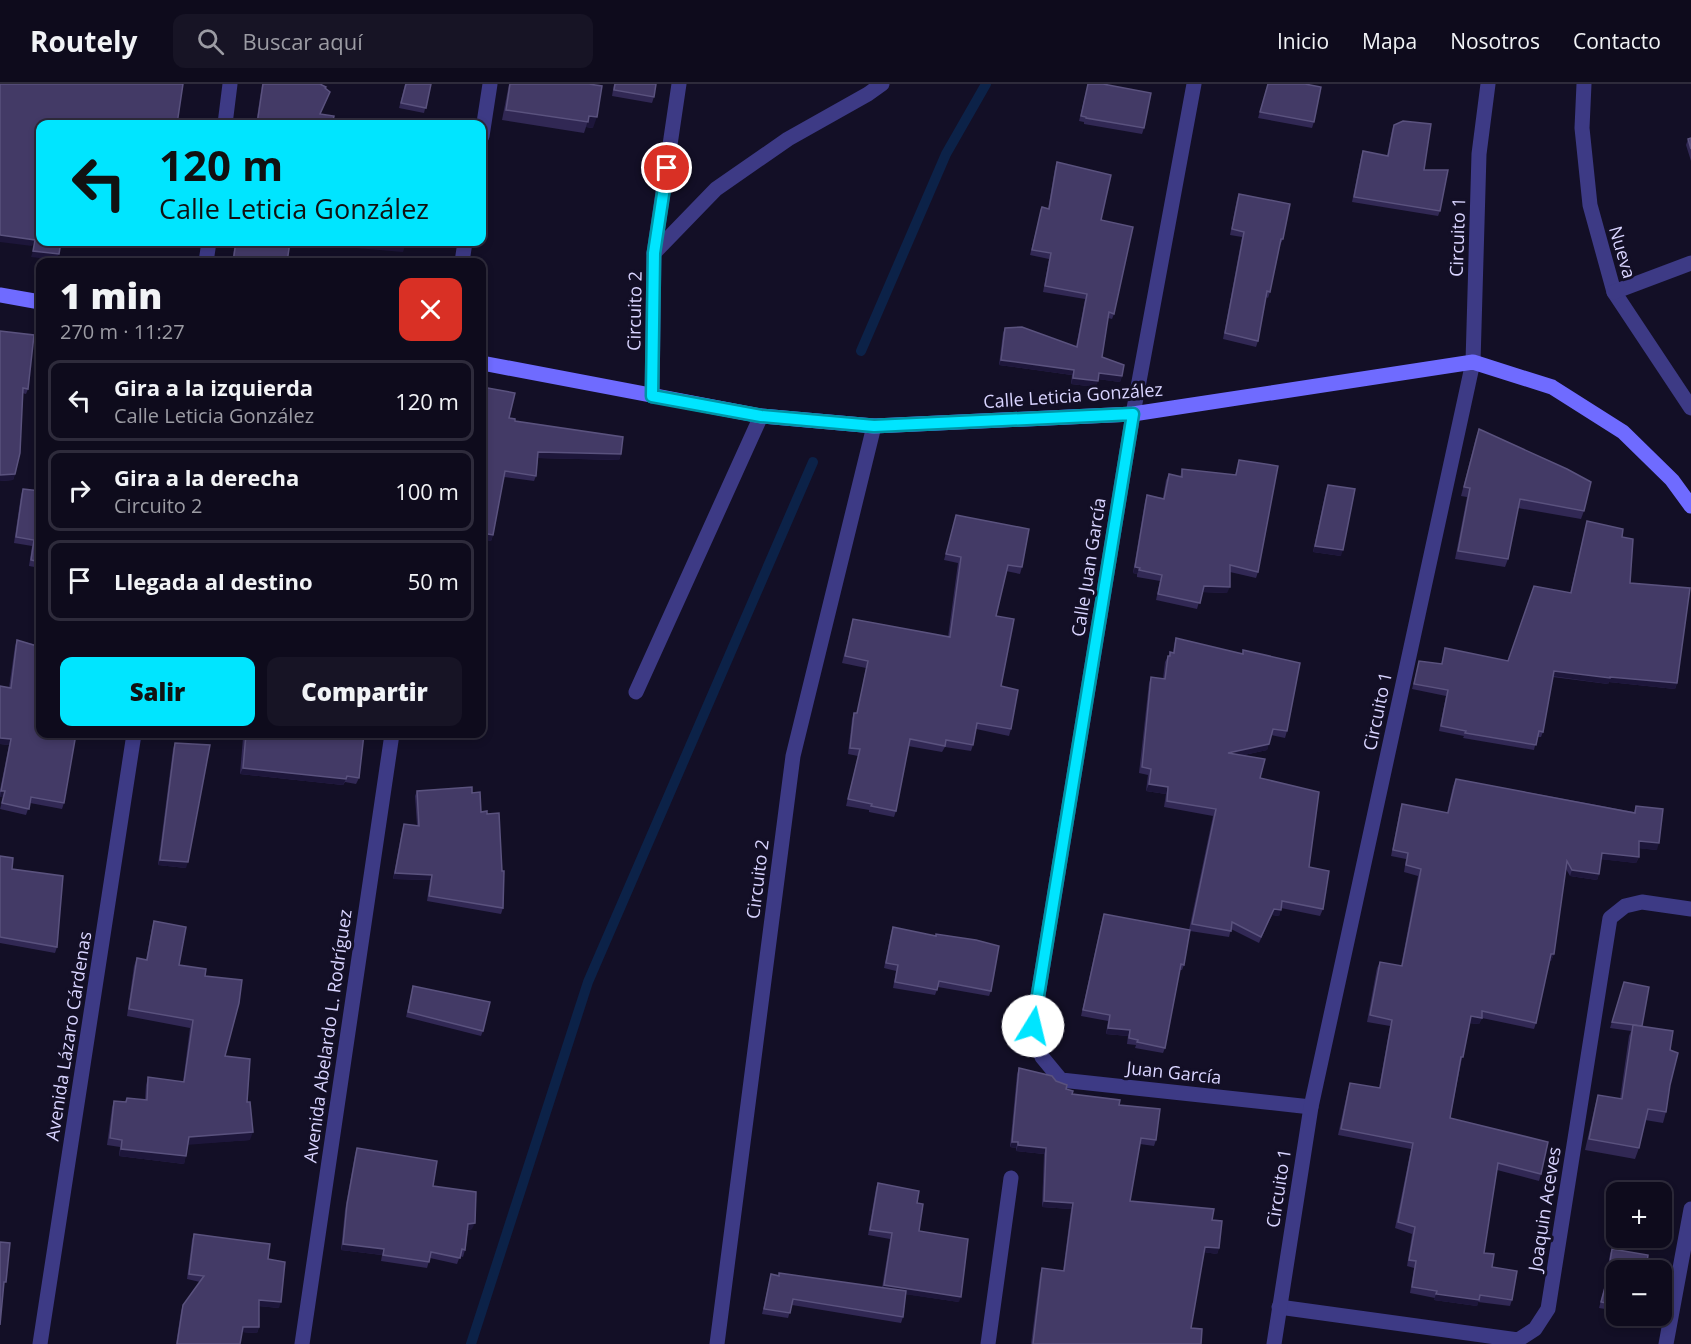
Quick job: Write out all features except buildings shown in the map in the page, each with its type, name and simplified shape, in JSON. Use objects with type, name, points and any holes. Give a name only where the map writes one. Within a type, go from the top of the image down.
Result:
[{"type":"street","points":[[226,120],[230,84]]},
{"type":"street","points":[[484,120],[490,84]]},
{"type":"street","name":"Circuito 2","points":[[652,396],[654,253],[679,84]]},
{"type":"street","points":[[654,253],[716,189],[788,139],[869,89],[882,84]]},
{"type":"street","name":"Calle Juan García","points":[[1042,1057],[1033,1026],[1133,414],[1194,84]]},
{"type":"street","name":"Circuito 1","points":[[1274,1344],[1311,1107],[1473,362],[1479,153],[1488,84]]},
{"type":"street","name":"Nueva","points":[[1584,84],[1582,128],[1590,205],[1614,292],[1691,408]]},
{"type":"street","points":[[1614,292],[1691,263]]},
{"type":"street","points":[[0,295],[36,301]]},
{"type":"street","name":"Calle Leticia González","points":[[486,364],[761,416],[874,426],[1133,414],[1473,362],[1552,387],[1623,432],[1672,480],[1691,506]]},
{"type":"street","points":[[636,692],[761,416]]},
{"type":"street","name":"Circuito 2","points":[[717,1344],[793,756],[874,426]]},
{"type":"street","name":"Avenida Lázaro Cárdenas","points":[[40,1344],[133,738]]},
{"type":"street","name":"Avenida Abelardo L. Rodríguez","points":[[302,1344],[391,738]]},
{"type":"street","name":"Joaquin Aceves","points":[[1279,1307],[1518,1340],[1534,1329],[1548,1309],[1610,918],[1625,906],[1642,902],[1691,909]]},
{"type":"street","name":"Juan García","points":[[1042,1057],[1061,1080],[1311,1107]]},
{"type":"street","points":[[988,1344],[1011,1178]]},
{"type":"street","points":[[1666,1344],[1691,1209]]},
{"type":"waterway","points":[[861,351],[946,154],[986,84]]},
{"type":"waterway","points":[[471,1344],[588,982],[813,462]]},
{"type":"route","points":[[667,168],[654,253],[652,396],[761,416],[874,426],[1133,414],[1033,1026]]}]
